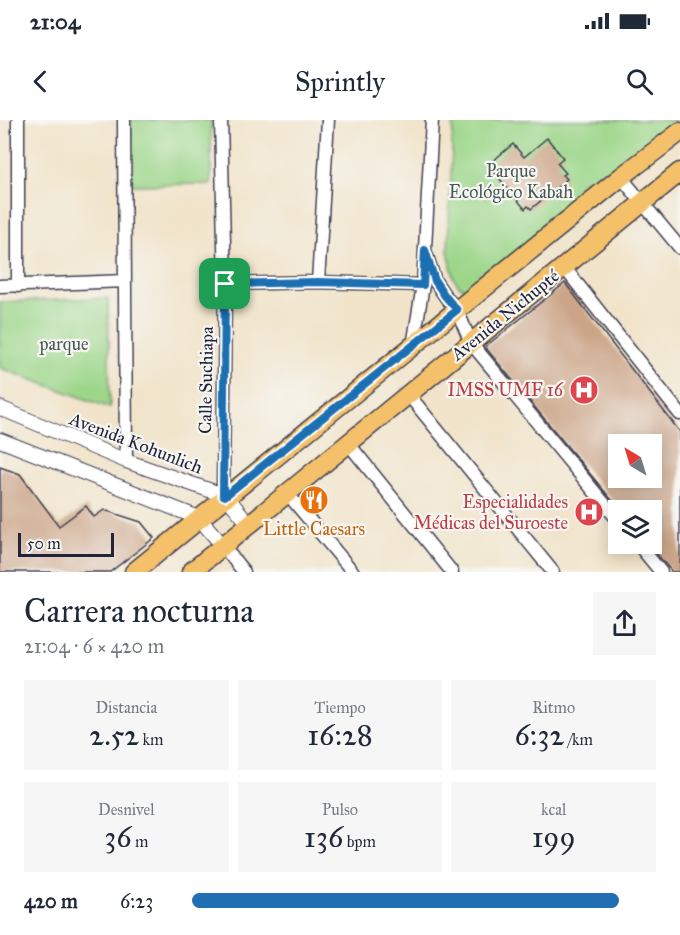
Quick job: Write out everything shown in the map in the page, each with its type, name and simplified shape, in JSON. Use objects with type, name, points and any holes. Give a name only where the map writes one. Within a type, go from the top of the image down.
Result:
[{"type":"main road","name":"Avenida Nichupté","points":[[134,572],[224,496],[680,132]]},
{"type":"main road","name":"Avenida Nichupté","points":[[190,572],[680,172]]},
{"type":"street","points":[[18,120],[18,286]]},
{"type":"street","points":[[123,120],[126,461]]},
{"type":"street","name":"Calle Suchiapa","points":[[221,120],[225,284],[224,496]]},
{"type":"street","points":[[318,282],[328,120]]},
{"type":"street","points":[[414,345],[423,285],[432,120]]},
{"type":"street","points":[[621,177],[680,248]]},
{"type":"street","points":[[425,250],[435,281],[457,310],[471,343],[608,508]]},
{"type":"street","points":[[564,267],[675,398],[680,414]]},
{"type":"street","points":[[0,286],[125,281]]},
{"type":"street","points":[[225,284],[318,282],[423,285]]},
{"type":"street","points":[[408,394],[553,572]]},
{"type":"street","name":"Avenida Kohunlich","points":[[0,408],[126,461],[224,496]]},
{"type":"street","points":[[0,440],[199,518],[244,572]]},
{"type":"street","points":[[348,443],[452,572]]},
{"type":"street","points":[[287,493],[352,572]]},
{"type":"street","points":[[224,496],[249,524]]},
{"type":"street","points":[[646,554],[662,572]]},
{"type":"green space","points":[[131,120],[211,120],[211,184],[132,185]]},
{"type":"green space","name":"Parque Ecológico Kabah","points":[[453,120],[675,120],[498,271],[478,286],[466,290],[454,279],[448,251]]},
{"type":"green space","name":"parque","points":[[108,298],[110,408],[0,368],[0,302]]},
{"type":"building","points":[[547,138],[563,158],[557,163],[566,173],[563,175],[567,179],[531,209],[528,206],[525,209],[488,165],[513,144],[524,157]]},
{"type":"building","name":"IMSS UMF 16","points":[[565,283],[680,432],[680,572],[672,572],[657,554],[662,554],[662,500],[612,500],[485,347]]},
{"type":"building","points":[[0,467],[20,474],[59,526],[86,506],[94,517],[104,510],[141,522],[154,538],[110,572],[0,572]]},
{"type":"place","name":"IMSS UMF 16","points":[[584,390]]},
{"type":"place","name":"Little Caesars","points":[[314,500]]},
{"type":"place","name":"Especialidades Médicas del Suroeste","points":[[589,512]]},
{"type":"route","points":[[425,250],[435,281],[457,310],[225,496],[223,495],[225,284],[318,282],[423,285],[425,250]]}]
